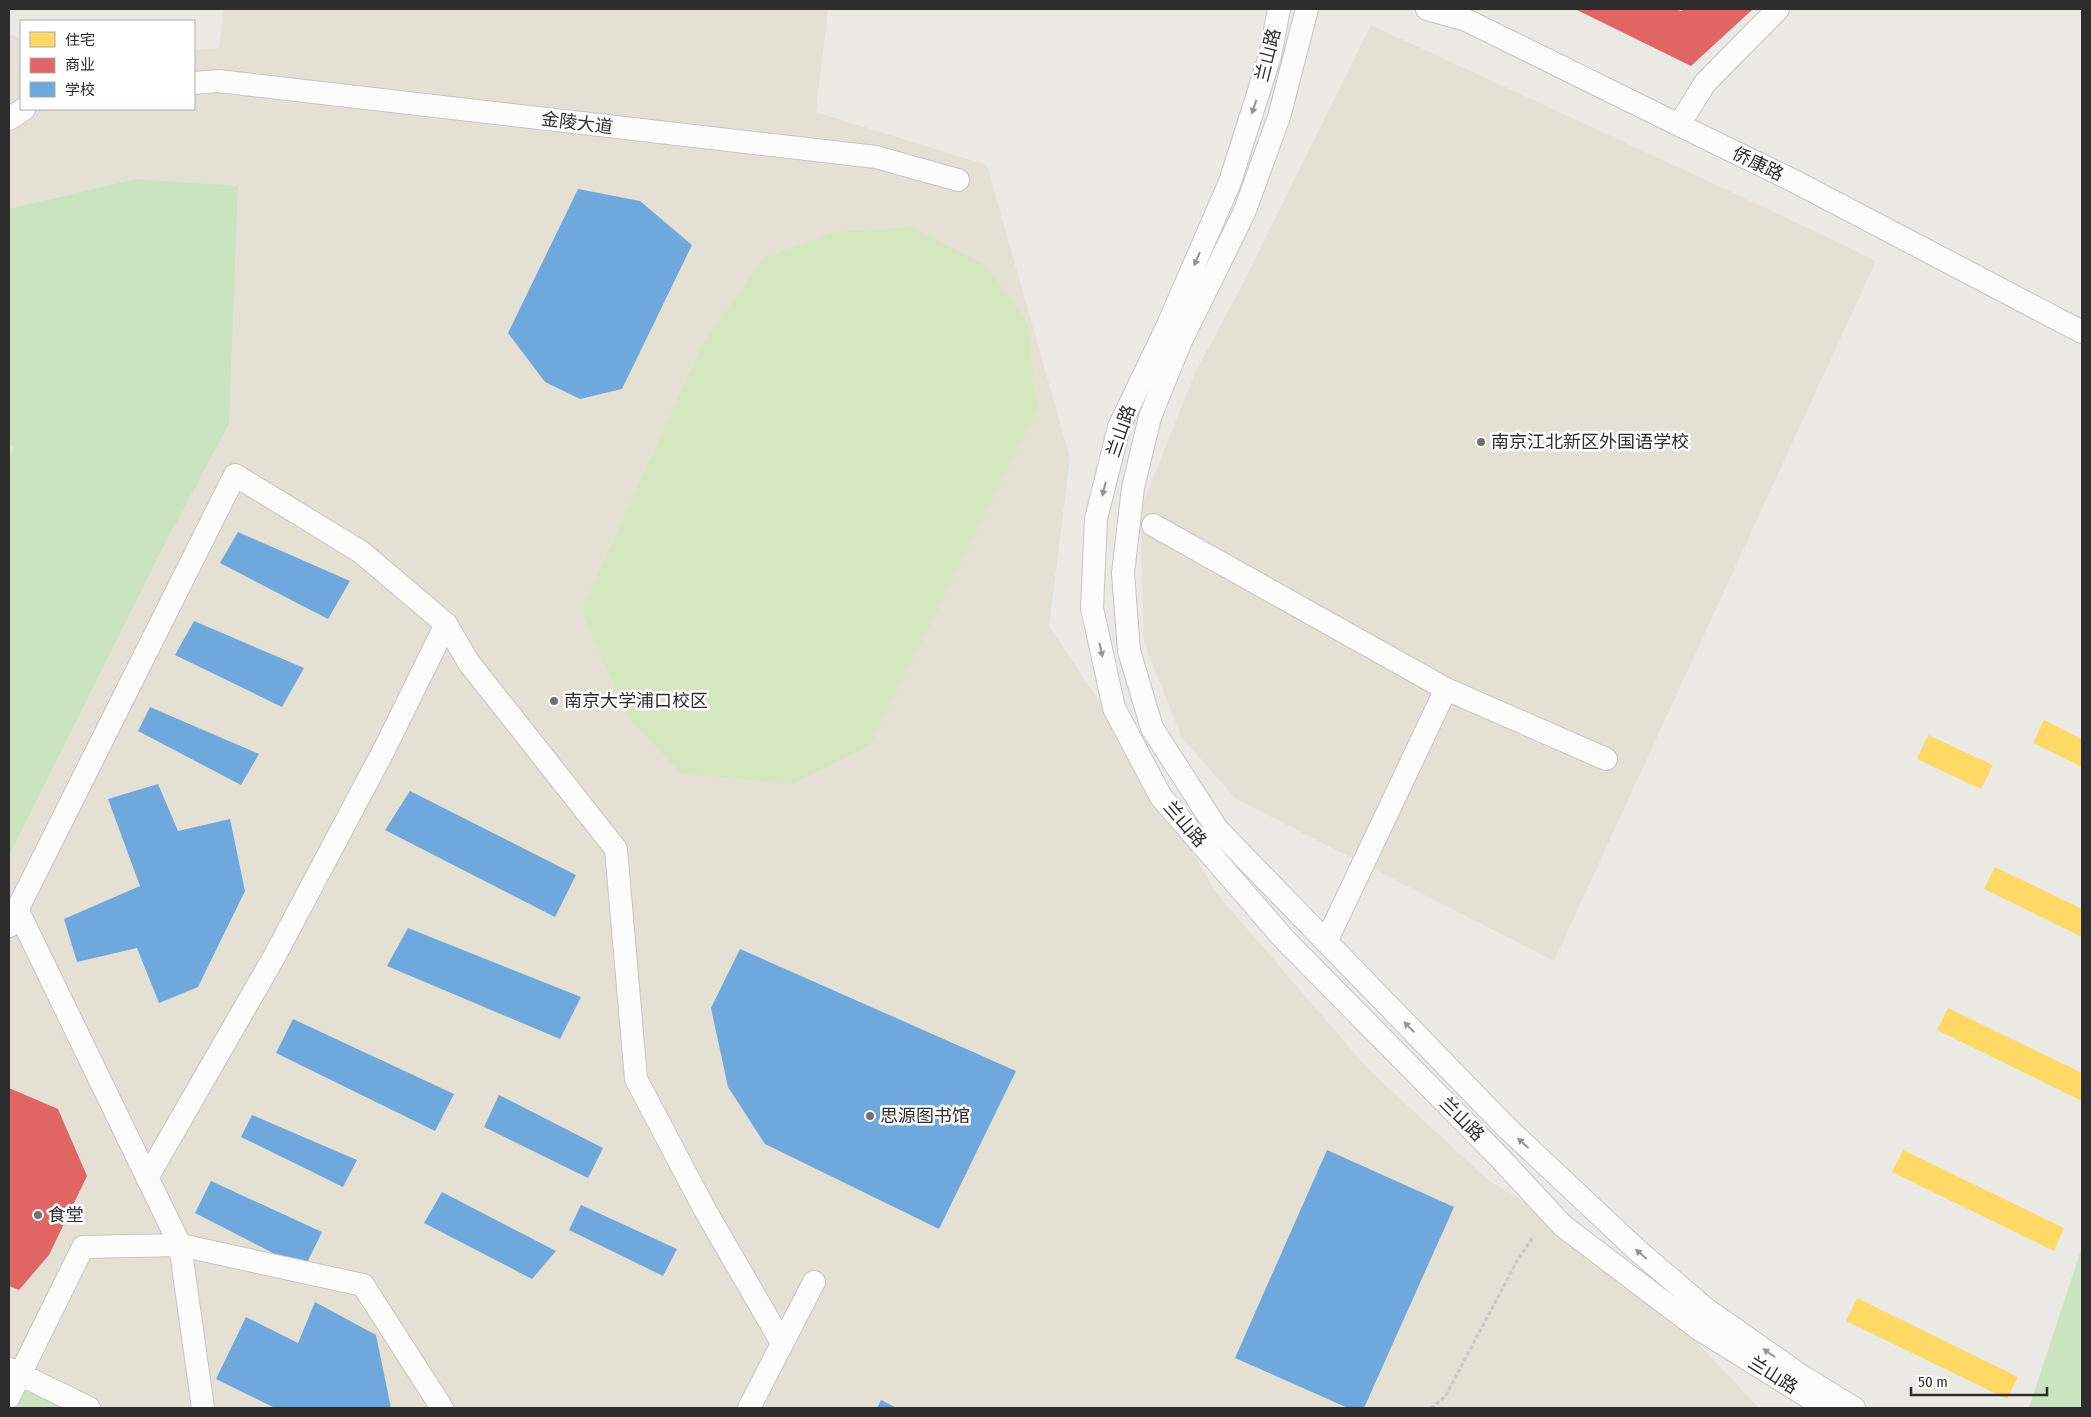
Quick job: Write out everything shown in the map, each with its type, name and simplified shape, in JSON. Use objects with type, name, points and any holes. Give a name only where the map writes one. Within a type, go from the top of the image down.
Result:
[{"type":"street","name":"兰山路","points":[[1279,9],[1270,56],[1230,182],[1167,327],[1119,426],[1096,519],[1092,608],[1114,708],[1160,797],[1284,939],[1500,1157],[1563,1226],[1698,1329],[1826,1408]]},
{"type":"street","name":"兰山路","points":[[1307,9],[1279,117],[1244,213],[1180,343],[1150,417],[1133,488],[1123,573],[1129,651],[1152,728],[1217,829],[1506,1127],[1637,1250],[1706,1309],[1802,1377],[1854,1408]]},
{"type":"street","name":"侨康路","points":[[1427,9],[1466,20],[1794,181],[2082,332]]},
{"type":"street","points":[[1679,125],[1705,82],[1778,9]]},
{"type":"street","name":"金陵大道","points":[[195,83],[218,81],[876,157],[958,180]]},
{"type":"street","points":[[9,119],[22,110]]},
{"type":"street","points":[[203,1408],[180,1245],[13,917],[235,476],[361,552],[446,624],[469,663],[616,848],[636,1079],[705,1210],[782,1343]]},
{"type":"street","points":[[1153,525],[1446,689],[1606,759]]},
{"type":"street","points":[[147,1178],[274,957],[385,748],[446,624]]},
{"type":"street","points":[[1326,942],[1446,689]]},
{"type":"street","points":[[9,1397],[14,1371],[83,1248],[180,1245],[363,1286],[442,1408]]},
{"type":"street","points":[[749,1408],[814,1282]]},
{"type":"street","points":[[14,1371],[89,1408]]},
{"type":"path","points":[[1431,1408],[1445,1397],[1517,1261],[1534,1236]]},
{"type":"shaded area","name":"南京大学浦口校区","points":[[224,9],[828,9],[816,112],[987,165],[1070,458],[1049,626],[1149,777],[1217,894],[1369,1070],[1488,1180],[1618,1259],[1759,1408],[9,1408],[9,34],[20,38],[20,110],[195,110],[195,50],[219,48]]},
{"type":"shaded area","name":"南京江北新区外国语学校","points":[[1371,25],[1764,207],[1876,261],[1554,961],[1236,799],[1182,738],[1144,643],[1140,510],[1195,373],[1240,289]]},
{"type":"green space","points":[[136,179],[238,186],[229,424],[159,555],[9,856],[9,459],[14,448],[9,444],[9,209]]},
{"type":"green space","points":[[912,227],[987,266],[1027,323],[1038,408],[870,745],[792,784],[681,773],[630,720],[581,611],[701,347],[763,258],[834,232]]},
{"type":"green space","points":[[2082,1247],[2082,1408],[2029,1408]]},
{"type":"green space","points":[[22,1379],[81,1408],[9,1408],[9,1404]]},
{"type":"building: 住宅","points":[[2044,720],[2082,739],[2082,767],[2033,743]]},
{"type":"building: 住宅","points":[[1928,735],[1993,765],[1981,789],[1917,759]]},
{"type":"building: 住宅","points":[[1995,867],[2082,909],[2082,937],[1984,889]]},
{"type":"building: 住宅","points":[[1948,1008],[2082,1073],[2082,1101],[1937,1030]]},
{"type":"building: 住宅","points":[[1903,1150],[2064,1228],[2054,1251],[1892,1172]]},
{"type":"building: 住宅","points":[[1857,1298],[2018,1377],[2007,1399],[1846,1321]]},
{"type":"building: 商业","points":[[1575,9],[1676,9],[1681,11],[1683,9],[1753,9],[1691,66]]},
{"type":"building: 商业","name":"食堂","points":[[9,1088],[58,1109],[87,1176],[49,1255],[19,1290],[9,1286]]},
{"type":"building: 学校","points":[[578,189],[640,201],[692,245],[622,389],[580,399],[545,382],[508,333]]},
{"type":"building: 学校","points":[[238,532],[350,581],[328,619],[220,563]]},
{"type":"building: 学校","points":[[194,621],[304,668],[282,707],[175,655]]},
{"type":"building: 学校","points":[[150,707],[259,754],[241,785],[138,731]]},
{"type":"building: 学校","points":[[158,784],[178,831],[230,819],[245,891],[198,987],[159,1003],[137,948],[77,962],[64,919],[140,886],[108,799]]},
{"type":"building: 学校","points":[[410,791],[576,875],[555,917],[385,830]]},
{"type":"building: 学校","points":[[408,928],[581,997],[560,1039],[387,966]]},
{"type":"building: 学校","name":"思源图书馆","points":[[740,949],[1016,1071],[939,1229],[765,1144],[728,1087],[711,1008]]},
{"type":"building: 学校","points":[[293,1019],[454,1094],[435,1131],[276,1053]]},
{"type":"building: 学校","points":[[499,1095],[603,1148],[588,1178],[484,1127]]},
{"type":"building: 学校","points":[[252,1115],[357,1160],[343,1187],[241,1137]]},
{"type":"building: 学校","points":[[1327,1150],[1454,1207],[1364,1408],[1348,1408],[1235,1358]]},
{"type":"building: 学校","points":[[211,1181],[322,1232],[304,1269],[195,1213]]},
{"type":"building: 学校","points":[[442,1192],[556,1251],[532,1279],[424,1223]]},
{"type":"building: 学校","points":[[581,1205],[677,1249],[663,1276],[569,1230]]},
{"type":"building: 学校","points":[[315,1302],[376,1335],[391,1408],[275,1408],[216,1379],[246,1317],[298,1343]]},
{"type":"building: 学校","points":[[881,1400],[897,1408],[877,1408]]},
{"type":"place","name":"南京江北新区外国语学校","points":[[1481,442]]},
{"type":"place","name":"南京大学浦口校区","points":[[554,701]]},
{"type":"place","name":"思源图书馆","points":[[870,1116]]},
{"type":"place","name":"食堂","points":[[38,1215]]}]
